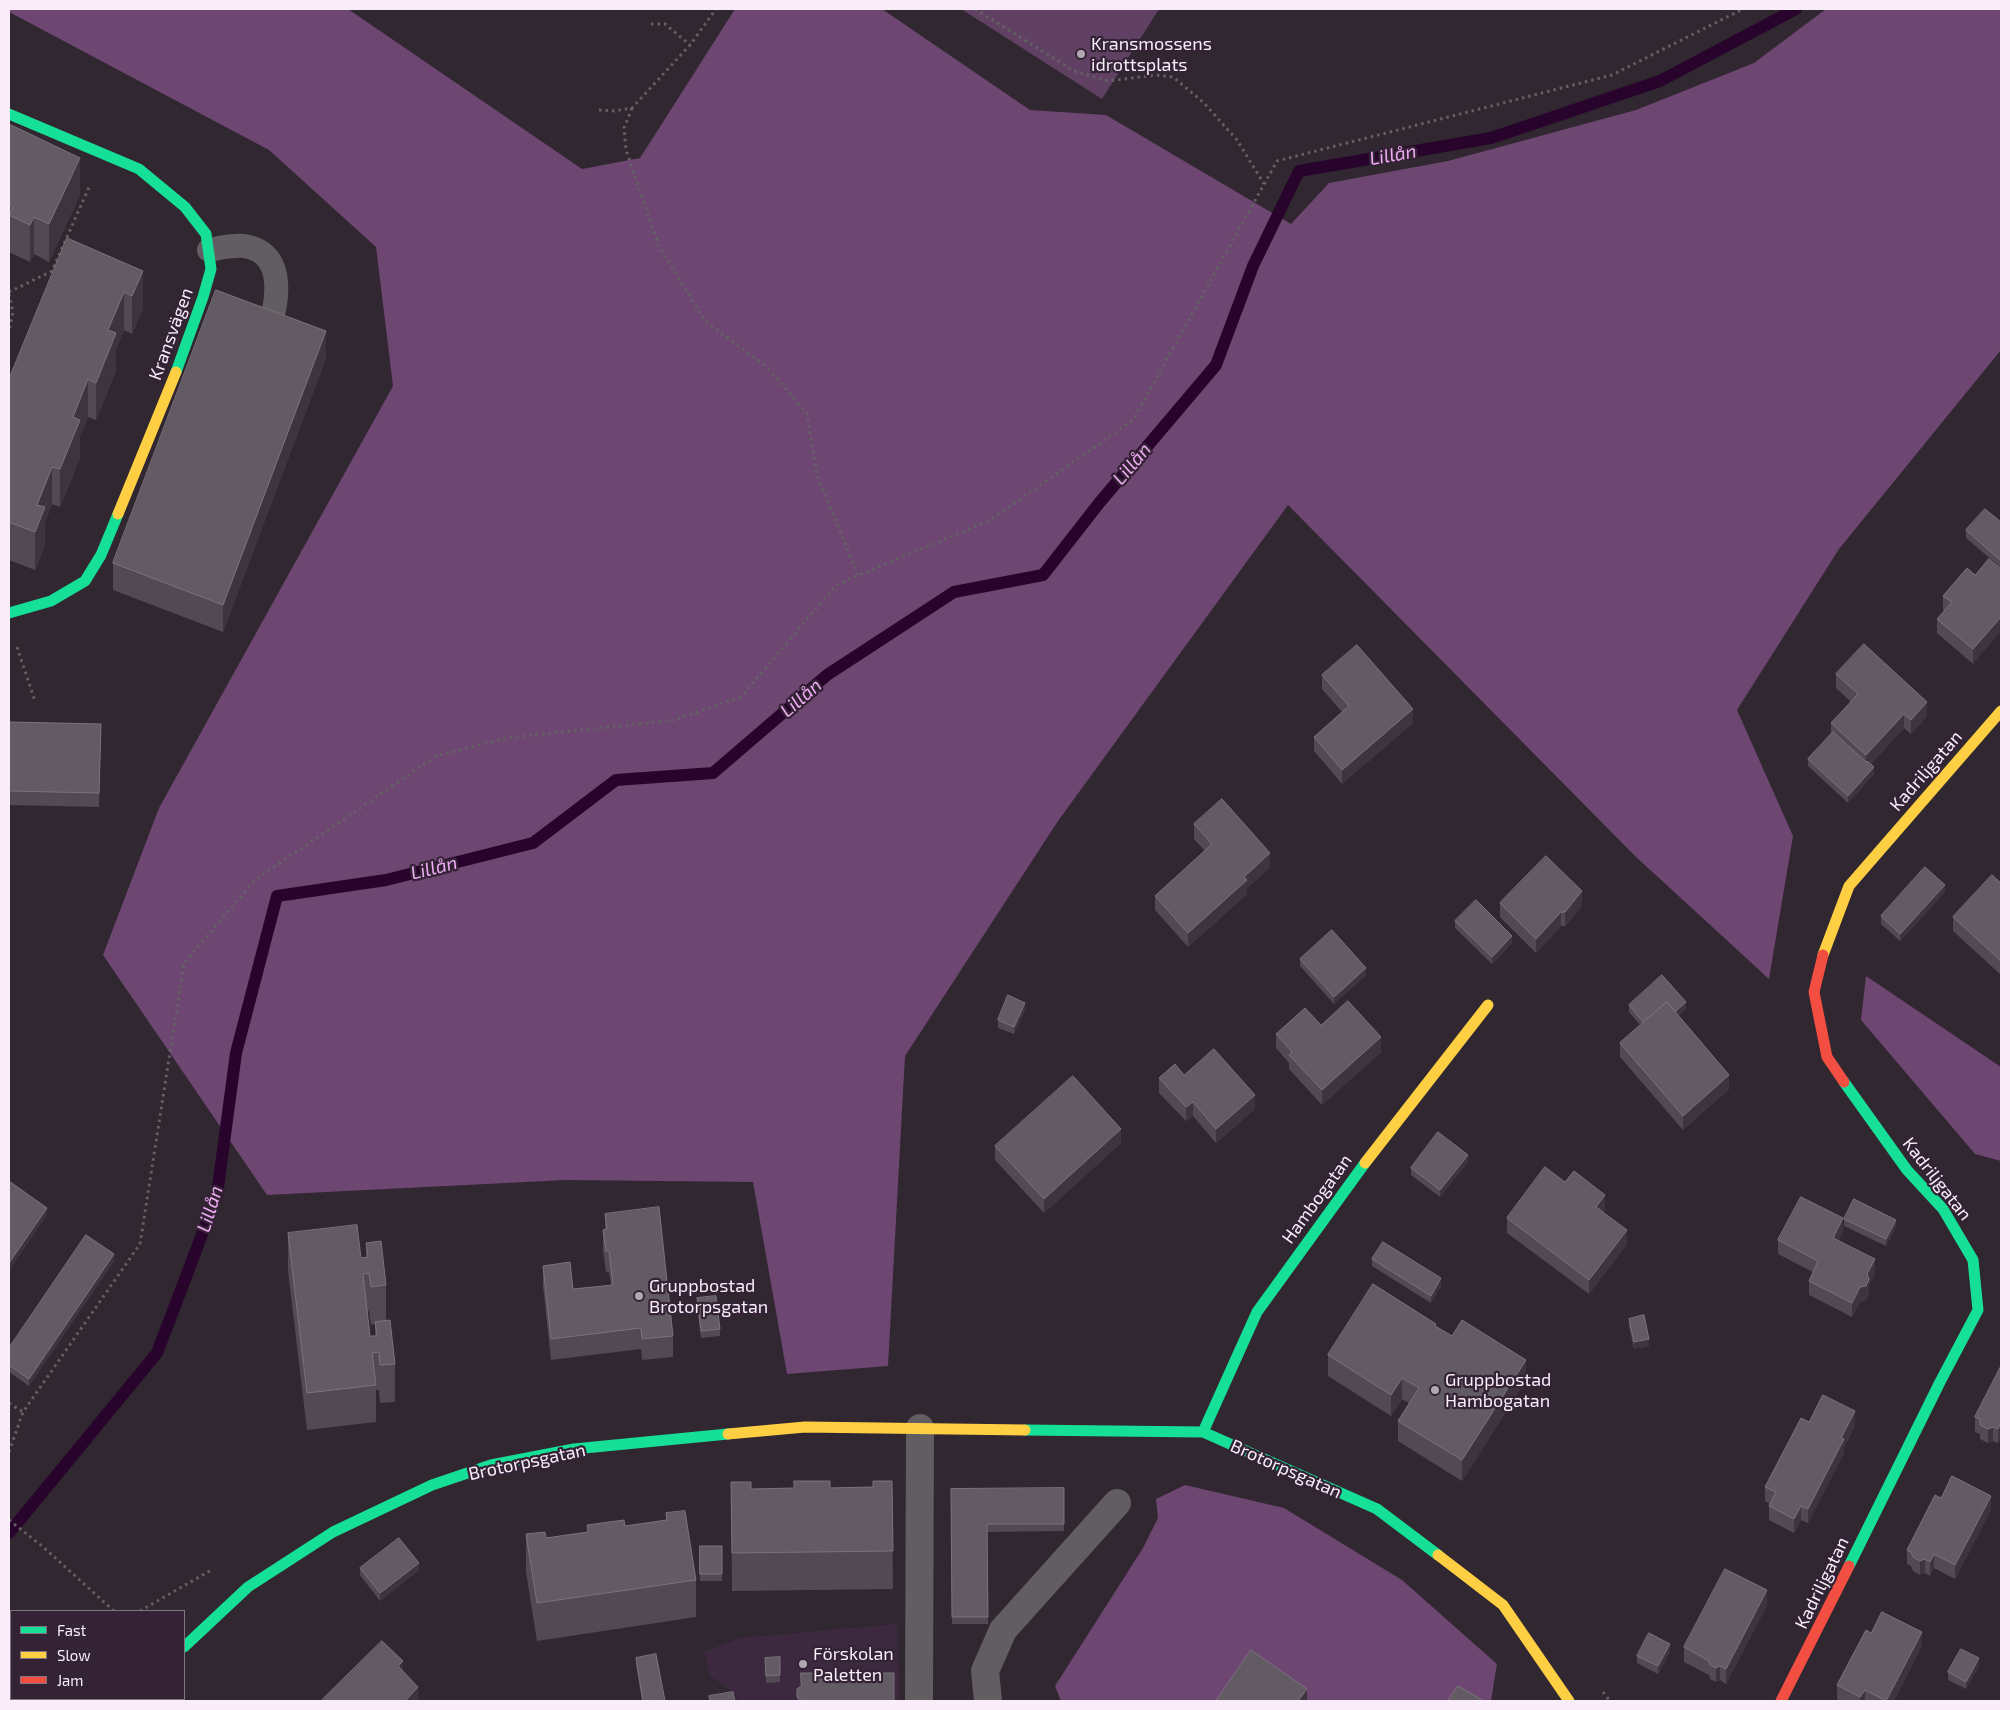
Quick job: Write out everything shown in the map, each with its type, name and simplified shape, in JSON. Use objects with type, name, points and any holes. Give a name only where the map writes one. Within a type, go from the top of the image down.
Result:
[{"type":"street","name":"Kransvägen","points":[[9,114],[139,170],[185,207],[206,234],[211,269],[203,298],[173,380],[101,555],[85,581],[50,601],[9,612]]},
{"type":"street","name":"Kadriljgatan","points":[[1781,1701],[1795,1677],[1931,1400],[1978,1310],[1973,1260],[1943,1209],[1907,1170],[1827,1058],[1814,992],[1821,961],[1849,886],[2001,711]]},
{"type":"street","name":"Hambogatan","points":[[1203,1432],[1257,1312],[1346,1188],[1488,1005]]},
{"type":"street","name":"Brotorpsgatan","points":[[185,1646],[248,1587],[333,1532],[432,1485],[492,1465],[574,1449],[805,1427],[1203,1432],[1377,1509],[1502,1605],[1568,1701]]},
{"type":"street","points":[[919,1701],[920,1428]]},
{"type":"street","points":[[988,1701],[985,1671],[1003,1630],[1117,1503]]},
{"type":"lane","points":[[209,250],[245,246],[259,251],[270,262],[276,281],[277,302],[256,364]]},
{"type":"path","points":[[716,9],[690,45],[632,108],[624,128],[626,150],[659,246],[705,321],[766,366],[807,414],[817,474],[858,575]]},
{"type":"path","points":[[975,9],[1074,71],[1108,81],[1156,75],[1173,77],[1203,102],[1237,140],[1264,184]]},
{"type":"path","points":[[9,1452],[23,1412],[140,1244],[184,963],[255,880],[436,756],[506,738],[675,720],[741,697],[836,585],[990,520],[1133,420],[1277,161],[1612,75],[1743,9]]},
{"type":"path","points":[[651,24],[665,24],[690,45]]},
{"type":"path","points":[[599,110],[614,111],[632,108]]},
{"type":"path","points":[[9,332],[13,312],[9,293],[52,271],[104,154]]},
{"type":"path","points":[[14,638],[35,701]]},
{"type":"path","points":[[9,1403],[23,1412]]},
{"type":"path","points":[[9,1520],[42,1546],[113,1610]]},
{"type":"shaded area","points":[[9,9],[348,9],[582,169],[640,158],[735,9],[882,9],[1030,110],[1106,115],[1291,224],[1329,183],[1448,161],[1636,110],[1754,63],[1826,9],[2001,9],[2001,350],[1839,549],[1737,710],[1793,836],[1769,979],[1635,856],[1288,505],[1058,821],[905,1056],[888,1366],[787,1374],[753,1182],[566,1180],[267,1195],[103,955],[159,808],[393,386],[376,247],[269,150],[9,12]]},
{"type":"shaded area","name":"Kransmossens idrottsplats","points":[[961,9],[1159,9],[1102,99]]},
{"type":"shaded area","points":[[1866,976],[2001,1067],[2001,1161],[1975,1154],[1861,1020]]},
{"type":"shaded area","points":[[1185,1485],[1284,1508],[1402,1580],[1497,1664],[1491,1701],[1061,1701],[1055,1686],[1143,1548],[1158,1518],[1156,1499]]},
{"type":"shaded area","name":"Förskolan Paletten","points":[[897,1624],[899,1701],[740,1701],[732,1691],[710,1676],[704,1652],[740,1638]]},
{"type":"building","points":[[9,124],[80,158],[49,224],[34,217],[30,225],[9,215],[13,207],[9,205]]},
{"type":"building","points":[[67,238],[143,271],[132,296],[124,292],[108,330],[116,333],[96,383],[88,379],[73,417],[80,420],[60,469],[52,467],[37,505],[45,507],[35,532],[9,522],[9,379]]},
{"type":"building","points":[[216,290],[326,331],[223,605],[113,563]]},
{"type":"building","points":[[1985,509],[2001,522],[2001,561],[1966,530]]},
{"type":"building","points":[[1989,559],[2001,569],[2001,617],[1973,649],[1937,619],[1952,602],[1943,596],[1967,568],[1975,575]]},
{"type":"building","points":[[1864,644],[1927,702],[1911,720],[1904,714],[1866,755],[1831,723],[1858,694],[1836,674]]},
{"type":"building","points":[[1357,645],[1413,709],[1342,770],[1314,737],[1349,706],[1322,675]]},
{"type":"building","points":[[9,722],[101,724],[99,793],[9,791]]},
{"type":"building","points":[[1833,732],[1874,767],[1848,796],[1808,759]]},
{"type":"building","points":[[1222,799],[1270,853],[1244,877],[1247,880],[1188,933],[1155,896],[1212,844],[1194,824]]},
{"type":"building","points":[[1546,856],[1582,891],[1565,912],[1561,912],[1536,939],[1500,903]]},
{"type":"building","points":[[1925,867],[1945,885],[1900,934],[1881,916]]},
{"type":"building","points":[[1992,875],[2001,883],[2001,961],[1953,917]]},
{"type":"building","points":[[1476,900],[1512,936],[1492,957],[1455,921]]},
{"type":"building","points":[[1332,930],[1366,968],[1334,997],[1300,959]]},
{"type":"building","points":[[1662,975],[1686,1002],[1675,1012],[1667,1002],[1643,1022],[1629,1005]]},
{"type":"building","points":[[1008,995],[1025,1003],[1014,1027],[998,1020]]},
{"type":"building","points":[[1348,1001],[1381,1037],[1322,1090],[1289,1055],[1292,1052],[1276,1034],[1305,1008],[1321,1025]]},
{"type":"building","points":[[1667,1002],[1729,1075],[1683,1116],[1620,1043]]},
{"type":"building","points":[[1214,1049],[1255,1095],[1216,1129],[1193,1102],[1186,1107],[1159,1078],[1175,1064],[1184,1075]]},
{"type":"building","points":[[1073,1076],[1121,1129],[1044,1199],[995,1146]]},
{"type":"building","points":[[1438,1132],[1468,1155],[1440,1190],[1411,1168]]},
{"type":"building","points":[[1545,1167],[1565,1182],[1574,1171],[1605,1195],[1596,1207],[1627,1230],[1589,1280],[1507,1218]]},
{"type":"building","points":[[9,1181],[47,1208],[9,1263]]},
{"type":"building","points":[[1801,1197],[1843,1218],[1833,1238],[1875,1259],[1867,1274],[1869,1279],[1866,1286],[1860,1287],[1852,1303],[1809,1281],[1818,1261],[1778,1240]]},
{"type":"building","points":[[1854,1199],[1896,1220],[1886,1239],[1844,1219]]},
{"type":"building","name":"Gruppbostad Brotorpsgatan","points":[[659,1207],[673,1336],[642,1339],[641,1328],[551,1339],[543,1266],[570,1262],[573,1289],[613,1285],[609,1251],[606,1251],[603,1230],[607,1229],[605,1214]]},
{"type":"building","points":[[357,1225],[361,1258],[368,1257],[366,1243],[381,1241],[386,1285],[371,1287],[369,1273],[363,1274],[370,1336],[377,1336],[375,1322],[390,1320],[395,1364],[380,1365],[379,1352],[372,1353],[376,1385],[307,1393],[288,1233]]},
{"type":"building","points":[[86,1235],[114,1254],[29,1379],[9,1365],[9,1348]]},
{"type":"building","points":[[1383,1242],[1441,1278],[1431,1296],[1372,1259]]},
{"type":"building","name":"Gruppbostad Hambogatan","points":[[1373,1284],[1452,1336],[1462,1320],[1526,1360],[1462,1460],[1398,1421],[1419,1388],[1402,1378],[1391,1395],[1328,1355]]},
{"type":"building","points":[[716,1296],[720,1329],[701,1331],[697,1298]]},
{"type":"building","points":[[1644,1315],[1649,1339],[1634,1342],[1629,1319]]},
{"type":"building","points":[[2001,1366],[2001,1423],[1998,1429],[1993,1427],[1988,1429],[1980,1425],[1980,1419],[1975,1417]]},
{"type":"building","points":[[1823,1395],[1855,1411],[1841,1438],[1844,1439],[1808,1509],[1801,1506],[1794,1519],[1769,1506],[1776,1492],[1765,1487],[1801,1418],[1809,1422]]},
{"type":"building","points":[[1952,1476],[1991,1496],[1955,1565],[1934,1554],[1930,1562],[1925,1559],[1920,1561],[1907,1550],[1935,1495],[1941,1498]]},
{"type":"building","points":[[794,1481],[830,1481],[830,1488],[873,1487],[873,1481],[892,1481],[893,1551],[732,1553],[731,1482],[751,1482],[751,1489],[794,1488]]},
{"type":"building","points":[[1064,1488],[1064,1524],[987,1524],[988,1617],[952,1617],[951,1489]]},
{"type":"building","points":[[685,1511],[696,1580],[537,1603],[526,1534],[545,1532],[546,1538],[588,1532],[587,1525],[624,1520],[625,1526],[667,1520],[666,1513]]},
{"type":"building","points":[[399,1538],[419,1563],[380,1593],[360,1568]]},
{"type":"building","points":[[700,1546],[722,1546],[722,1574],[700,1574]]},
{"type":"building","points":[[1725,1569],[1767,1590],[1726,1669],[1710,1665],[1709,1661],[1684,1647]]},
{"type":"building","points":[[1882,1612],[1922,1632],[1886,1701],[1865,1690],[1860,1697],[1837,1685],[1866,1630],[1871,1633]]},
{"type":"building","points":[[1649,1633],[1670,1644],[1658,1666],[1637,1656]]},
{"type":"building","points":[[382,1641],[403,1661],[398,1666],[418,1687],[405,1701],[321,1701]]},
{"type":"building","points":[[1961,1649],[1979,1658],[1966,1682],[1948,1672]]},
{"type":"building","points":[[1251,1650],[1307,1689],[1298,1701],[1216,1701]]},
{"type":"building","points":[[656,1654],[665,1701],[643,1701],[636,1658]]},
{"type":"building","points":[[780,1657],[780,1675],[766,1676],[765,1658]]},
{"type":"building","points":[[801,1673],[894,1673],[894,1701],[801,1701],[797,1697],[797,1689],[801,1686]]},
{"type":"building","points":[[1458,1686],[1484,1701],[1448,1701]]},
{"type":"building","points":[[733,1692],[735,1701],[710,1701],[709,1696]]},
{"type":"waterway","name":"Lillån","points":[[9,1533],[157,1353],[217,1195],[236,1053],[277,896],[386,880],[533,843],[616,780],[713,773],[827,675],[954,592],[1043,575],[1100,502],[1216,365],[1253,266],[1299,171],[1491,138],[1660,81],[1796,9]]},
{"type":"traffic: fast","points":[[9,114],[139,169],[185,207],[206,234],[211,269],[176,372]]},
{"type":"traffic: fast","points":[[9,613],[51,601],[85,581],[101,555],[118,514]]},
{"type":"traffic: fast","points":[[1844,1082],[1907,1170],[1943,1209],[1973,1260],[1978,1310],[1940,1382],[1849,1566]]},
{"type":"traffic: fast","points":[[1203,1432],[1257,1312],[1365,1163]]},
{"type":"traffic: fast","points":[[1025,1430],[1203,1432],[1377,1509],[1438,1555]]},
{"type":"traffic: fast","points":[[185,1646],[248,1587],[333,1532],[432,1485],[491,1465],[574,1449],[728,1434]]},
{"type":"traffic: slow","points":[[118,514],[176,372]]},
{"type":"traffic: slow","points":[[1823,955],[1849,886],[2001,711]]},
{"type":"traffic: slow","points":[[1365,1163],[1488,1005]]},
{"type":"traffic: slow","points":[[728,1434],[805,1427],[1025,1430]]},
{"type":"traffic: slow","points":[[1438,1555],[1503,1605],[1569,1701]]},
{"type":"traffic: jam","points":[[1823,955],[1814,992],[1827,1057],[1844,1082]]},
{"type":"traffic: jam","points":[[1781,1701],[1849,1566]]},
{"type":"place","name":"Kransmossens idrottsplats","points":[[1081,54]]},
{"type":"place","name":"Gruppbostad Brotorpsgatan","points":[[639,1296]]},
{"type":"place","name":"Gruppbostad Hambogatan","points":[[1435,1390]]},
{"type":"place","name":"Förskolan Paletten","points":[[803,1664]]}]
